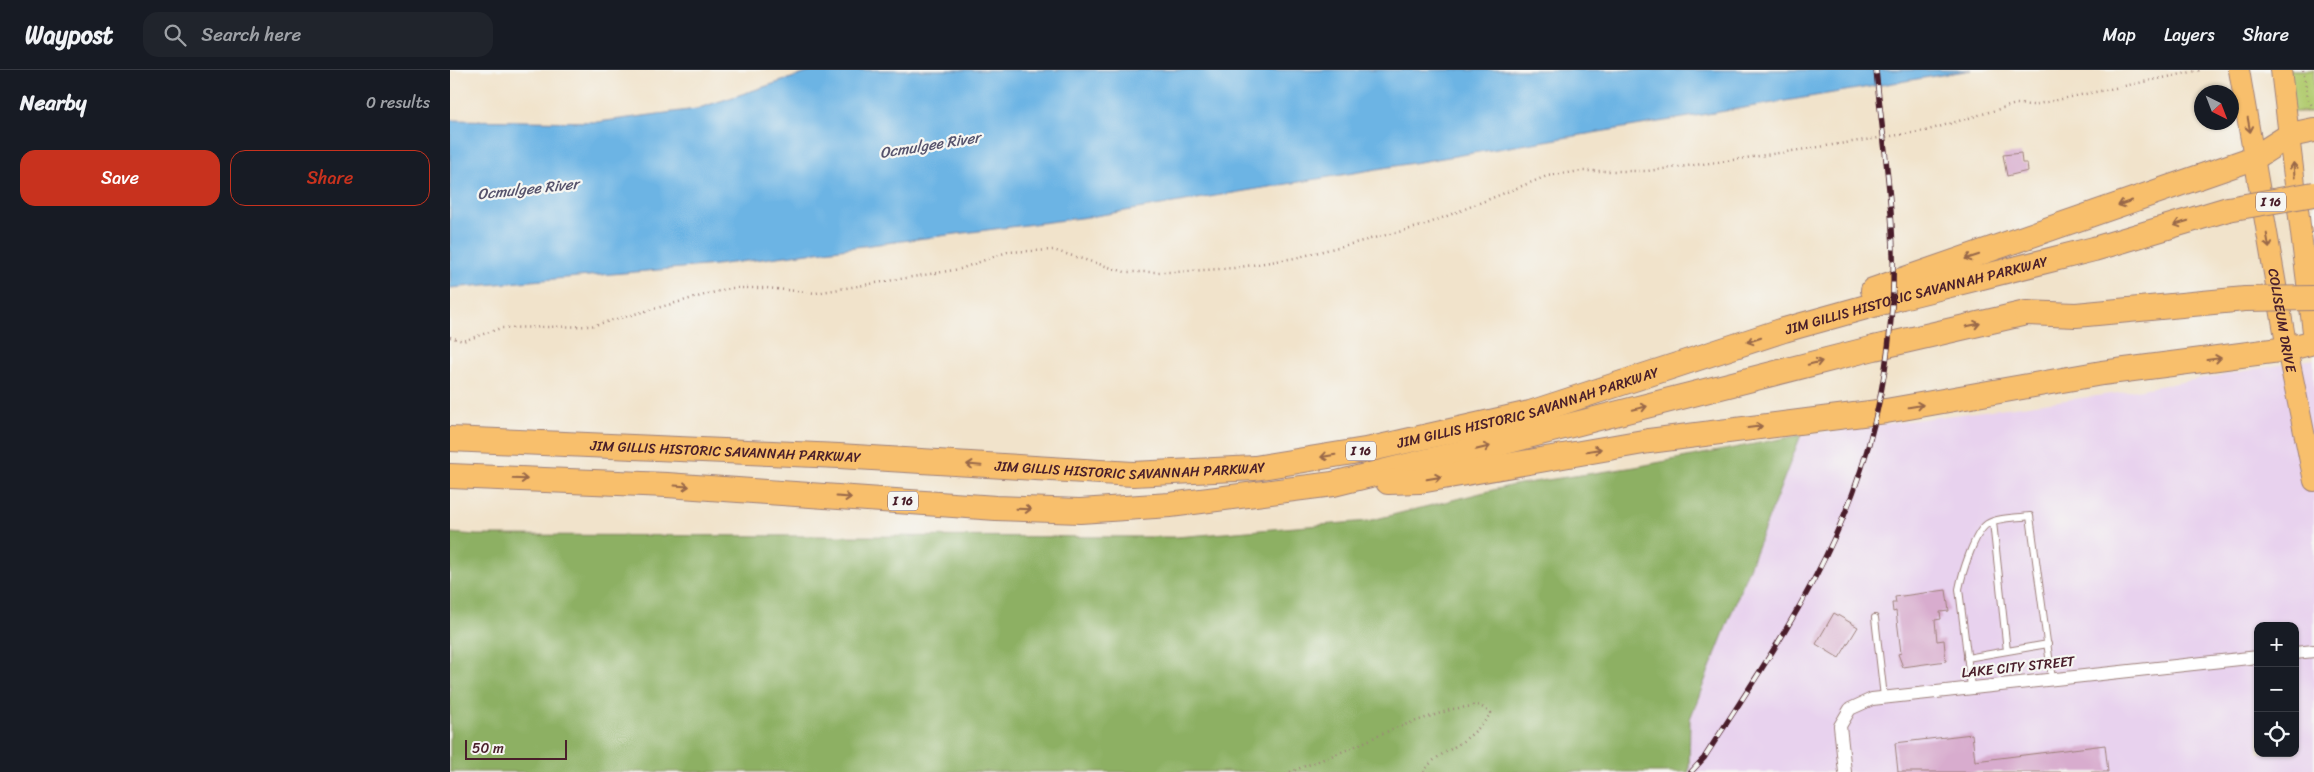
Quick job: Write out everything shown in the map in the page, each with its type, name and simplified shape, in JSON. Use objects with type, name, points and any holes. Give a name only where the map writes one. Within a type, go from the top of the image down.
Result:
[{"type":"highway","points":[[1784,330],[1863,293],[2254,158],[2290,135],[2314,130]]},
{"type":"highway","name":"JIM GILLIS HISTORIC SAVANNAH PARKWAY","points":[[450,439],[849,456],[1133,474],[1255,468],[1371,449],[1530,413],[1784,330],[1902,297],[2094,249],[2228,209],[2314,194]]},
{"type":"highway","name":"JIM GILLIS HISTORIC SAVANNAH PARKWAY","points":[[450,476],[667,485],[986,507],[1080,511],[1170,505],[1333,484],[1874,348],[2026,313],[2076,315],[2245,299],[2314,298]]},
{"type":"highway","points":[[1333,484],[1420,481],[1649,441],[1886,411],[2102,373],[2287,349],[2314,341]]},
{"type":"main road","name":"COLISEUM DRIVE","points":[[2239,70],[2287,349],[2314,481]]},
{"type":"main road","name":"COLISEUM DRIVE","points":[[2283,78],[2314,341]]},
{"type":"street","points":[[2299,653],[2314,651]]},
{"type":"street","name":"LAKE CITY STREET","points":[[1845,772],[1840,726],[1850,709],[1872,699],[2254,657]]},
{"type":"lane","points":[[1971,687],[1959,589],[1962,574],[1981,530],[1993,522],[2030,516],[2052,679]]},
{"type":"lane","points":[[1993,522],[2007,651]]},
{"type":"lane","points":[[1875,618],[1884,697]]},
{"type":"lane","points":[[1968,658],[2048,644]]},
{"type":"path","points":[[450,337],[464,341],[501,328],[591,326],[730,288],[766,288],[816,293],[960,268],[1007,252],[1053,250],[1125,272],[1175,272],[1234,268],[1295,258],[1422,226],[1547,176],[1580,172],[1647,172],[1925,131],[2016,104],[2033,105],[2201,70]]},
{"type":"path","points":[[2303,70],[2308,98],[2314,110]]},
{"type":"path","points":[[1290,772],[1349,749],[1395,728],[1444,712],[1479,705],[1491,713],[1473,733],[1430,762],[1424,772]]},
{"type":"shaded area","points":[[2314,359],[2314,772],[1689,772],[1690,719],[1801,435],[2119,393]]},
{"type":"green space","points":[[2275,70],[2314,70],[2314,112],[2283,112]]},
{"type":"green space","points":[[1801,435],[1690,719],[1689,772],[450,772],[450,533],[477,535],[1176,537],[1368,521],[1513,485],[1635,467]]},
{"type":"water","name":"Ocmulgee River","points":[[816,70],[1971,70],[1095,216],[716,265],[450,288],[450,120],[598,122],[696,109]]},
{"type":"building","points":[[2021,153],[2022,163],[2027,163],[2028,171],[2007,176],[2003,155]]},
{"type":"building","points":[[1946,590],[1949,611],[1940,612],[1941,619],[1935,620],[1937,641],[1944,640],[1946,661],[1903,667],[1898,654],[1901,653],[1896,611],[1893,612],[1892,603],[1896,603],[1895,597]]},
{"type":"building","points":[[1834,613],[1858,627],[1839,658],[1816,644]]},
{"type":"building","points":[[1972,734],[1975,761],[2105,745],[2108,772],[1898,772],[1895,743]]},
{"type":"railway","points":[[1691,772],[1704,758],[1740,703],[1807,592],[1847,508],[1873,428],[1884,374],[1893,288],[1890,194],[1876,70]]}]
